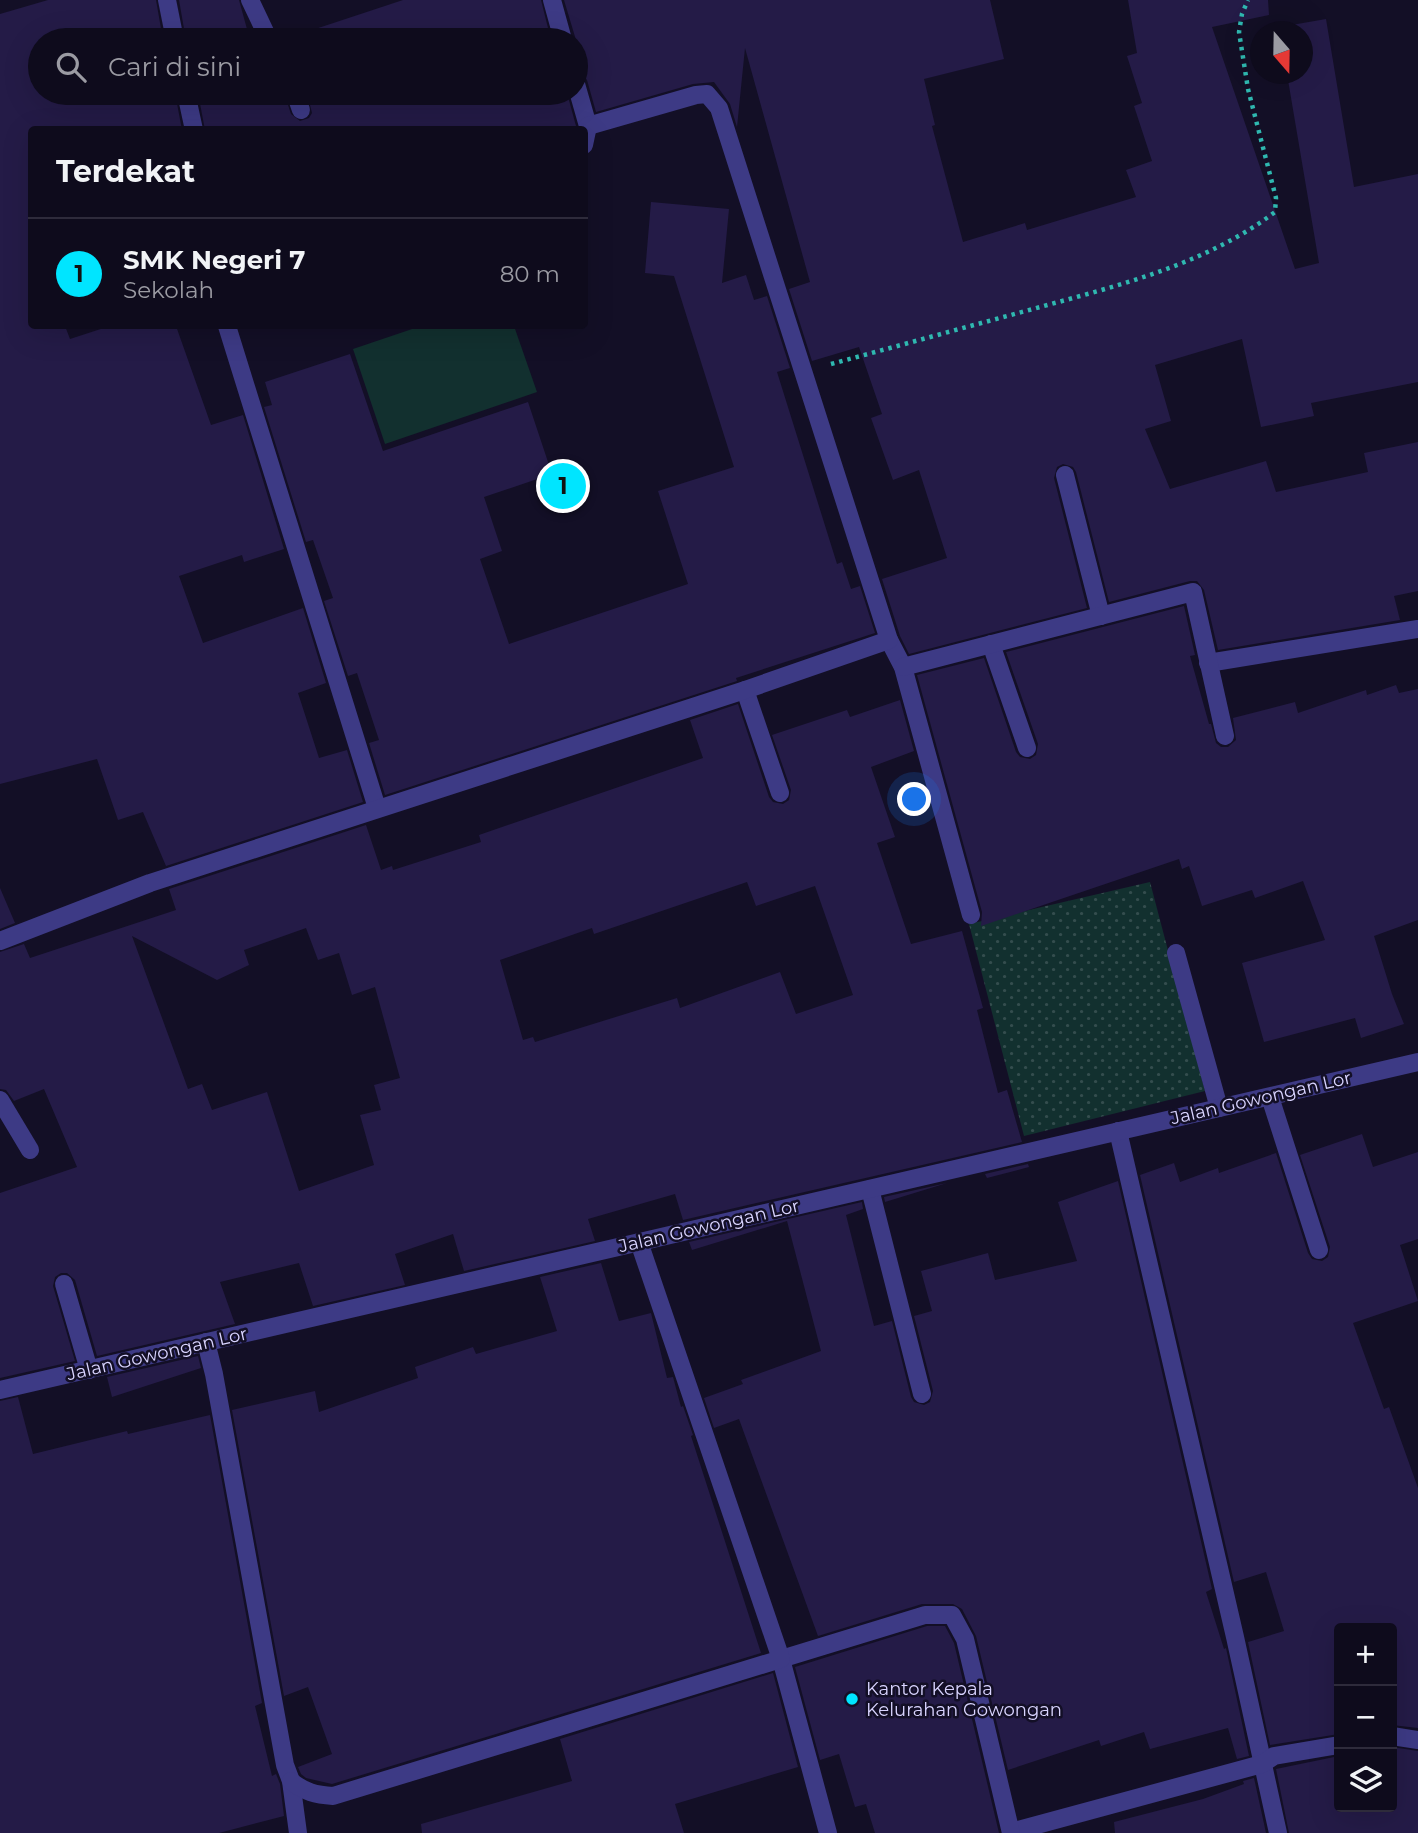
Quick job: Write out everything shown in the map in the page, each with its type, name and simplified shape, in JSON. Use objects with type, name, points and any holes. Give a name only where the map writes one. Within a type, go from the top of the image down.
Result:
[{"type":"street","points":[[167,0],[173,28]]},
{"type":"street","points":[[250,0],[263,28]]},
{"type":"street","points":[[552,0],[560,28]]},
{"type":"street","points":[[582,105],[588,126],[696,94],[706,94],[719,108],[889,640],[903,667],[971,915]]},
{"type":"street","points":[[189,105],[193,126]]},
{"type":"street","points":[[228,329],[377,808]]},
{"type":"street","points":[[1065,475],[1101,616]]},
{"type":"street","points":[[903,667],[1193,592],[1224,736]]},
{"type":"street","points":[[1208,663],[1418,629]]},
{"type":"street","points":[[0,941],[150,883],[746,690],[889,640]]},
{"type":"street","points":[[992,644],[1027,748]]},
{"type":"street","points":[[746,690],[780,793]]},
{"type":"street","points":[[1177,953],[1219,1108]]},
{"type":"street","name":"Jalan Gowongan Lor","points":[[0,1390],[1418,1062]]},
{"type":"street","points":[[1270,1097],[1319,1250]]},
{"type":"street","points":[[0,1100],[30,1150]]},
{"type":"street","points":[[1118,1131],[1278,1833]]},
{"type":"street","points":[[870,1189],[922,1394]]},
{"type":"street","points":[[639,1242],[781,1659],[828,1833]]},
{"type":"street","points":[[64,1284],[89,1370]]},
{"type":"street","points":[[206,1342],[285,1765],[291,1781],[298,1833]]},
{"type":"street","points":[[291,1781],[303,1791],[333,1796],[925,1615],[952,1615],[965,1639],[1011,1832],[1262,1764],[1273,1756],[1334,1746]]},
{"type":"street","points":[[1397,1737],[1418,1740]]},
{"type":"path","points":[[803,372],[1075,297],[1202,256],[1275,212],[1276,198],[1248,89],[1239,32],[1248,0]]},
{"type":"green space","points":[[412,329],[515,329],[537,392],[385,444],[353,349]]},
{"type":"green space","points":[[1150,882],[1205,1091],[1024,1136],[969,924]]},
{"type":"building","points":[[48,0],[156,0],[161,28],[28,28],[28,105],[177,105],[181,126],[28,126],[28,329],[66,329],[70,339],[101,329],[177,329],[211,425],[243,415],[284,549],[244,562],[242,555],[179,576],[203,643],[303,608],[326,683],[298,693],[319,758],[347,750],[363,802],[166,866],[143,812],[118,820],[97,759],[0,784],[0,14]]},
{"type":"building","points":[[179,0],[239,0],[247,28],[184,28]]},
{"type":"building","points":[[403,0],[541,0],[548,28],[318,28]]},
{"type":"building","points":[[564,0],[990,0],[1004,59],[924,79],[935,125],[932,126],[963,242],[1025,223],[1027,230],[1136,197],[1126,170],[1152,161],[1134,106],[1142,103],[1127,56],[1137,53],[1128,0],[1268,0],[1269,15],[1212,27],[1295,269],[1319,263],[1289,84],[1313,84],[1313,21],[1326,19],[1354,187],[1418,174],[1418,382],[1311,403],[1314,416],[1261,427],[1242,339],[1155,365],[1171,421],[1145,429],[1170,489],[1266,461],[1276,492],[1368,472],[1364,453],[1418,442],[1418,591],[1394,596],[1400,620],[1218,650],[1204,590],[1197,581],[1109,602],[1076,472],[1073,467],[1063,464],[1057,467],[1054,478],[1087,608],[909,654],[900,636],[882,579],[947,558],[919,470],[893,480],[871,418],[882,414],[859,347],[812,361],[789,289],[810,282],[745,48],[737,127],[730,104],[714,82],[693,84],[596,112],[588,84],[588,28],[572,28]]},
{"type":"building","points":[[200,105],[288,105],[291,114],[300,121],[309,118],[312,113],[310,105],[570,105],[576,126],[204,126]]},
{"type":"building","points":[[651,202],[729,209],[722,283],[746,275],[754,300],[767,296],[790,368],[777,372],[837,564],[842,562],[851,589],[860,586],[875,633],[736,678],[737,681],[385,795],[369,743],[379,740],[357,673],[348,676],[324,601],[333,598],[313,540],[306,542],[264,407],[272,405],[265,382],[350,354],[383,451],[528,402],[552,474],[484,497],[502,551],[480,559],[509,644],[688,584],[658,491],[734,467],[674,276],[645,273]]},
{"type":"building","points":[[1184,606],[1195,655],[1190,656],[1209,724],[1216,743],[1221,747],[1228,747],[1236,740],[1233,718],[1295,702],[1298,713],[1366,690],[1367,695],[1396,685],[1399,693],[1418,689],[1418,920],[1374,936],[1404,1024],[1361,1038],[1355,1018],[1264,1042],[1242,963],[1325,940],[1303,881],[1255,898],[1252,890],[1202,906],[1189,866],[1182,869],[1179,859],[981,926],[982,912],[917,675],[984,658],[1016,752],[1020,757],[1030,759],[1036,755],[1038,744],[1006,652]]},
{"type":"building","points":[[900,700],[914,751],[871,767],[895,837],[877,843],[911,944],[962,931],[983,1008],[977,1010],[998,1093],[1007,1090],[1022,1142],[683,1220],[675,1194],[588,1219],[595,1241],[464,1271],[453,1234],[395,1254],[405,1285],[313,1306],[299,1263],[220,1282],[235,1324],[97,1356],[75,1280],[67,1273],[61,1273],[55,1277],[53,1286],[75,1361],[0,1378],[0,1193],[77,1167],[44,1089],[14,1101],[6,1090],[0,1089],[0,952],[24,944],[30,958],[176,910],[169,889],[366,825],[381,870],[392,866],[393,870],[481,842],[479,835],[703,758],[690,720],[738,704],[769,797],[773,802],[783,804],[789,800],[791,790],[772,735],[847,710],[850,717]],"holes":[[[747,882],[756,906],[815,886],[853,995],[796,1014],[780,972],[680,1008],[677,998],[535,1042],[533,1037],[523,1040],[500,960],[592,928],[594,934]],[[306,928],[318,960],[339,953],[352,995],[375,987],[400,1078],[374,1085],[381,1110],[360,1115],[374,1165],[299,1191],[267,1092],[212,1110],[202,1084],[188,1089],[132,936],[217,980],[249,965],[244,950]]]},
{"type":"building","points":[[0,888],[15,923],[0,929]]},
{"type":"building","points":[[1362,1134],[1373,1167],[1418,1152],[1418,1239],[1400,1245],[1418,1301],[1353,1323],[1384,1409],[1389,1407],[1418,1488],[1418,1728],[1397,1726],[1397,1623],[1334,1623],[1334,1735],[1270,1745],[1248,1642],[1284,1631],[1266,1572],[1234,1582],[1140,1175],[1174,1163],[1180,1182],[1218,1168],[1219,1173],[1276,1153],[1308,1253],[1312,1259],[1322,1261],[1328,1257],[1330,1247],[1300,1155]]},
{"type":"building","points":[[1028,1164],[1029,1167],[987,1178],[985,1174]]},
{"type":"building","points":[[1118,1181],[1212,1589],[1206,1592],[1224,1649],[1226,1648],[1249,1756],[1237,1759],[1228,1728],[1150,1749],[1144,1732],[1101,1746],[1099,1740],[1008,1770],[976,1636],[962,1609],[953,1604],[922,1604],[818,1636],[739,1419],[714,1428],[704,1398],[743,1384],[741,1380],[821,1351],[787,1221],[692,1250],[689,1242],[862,1202],[863,1209],[846,1215],[874,1326],[892,1321],[911,1397],[914,1402],[924,1405],[930,1402],[933,1391],[914,1316],[932,1311],[921,1271],[988,1253],[995,1280],[1077,1261],[1058,1202]]},
{"type":"building","points":[[947,1183],[885,1202],[884,1197]]},
{"type":"building","points":[[601,1263],[619,1321],[651,1313],[667,1378],[673,1377],[681,1407],[683,1406],[693,1435],[691,1436],[761,1653],[332,1784],[306,1778],[298,1767],[332,1754],[308,1687],[284,1696],[232,1410],[315,1391],[319,1412],[418,1378],[415,1367],[473,1347],[476,1354],[557,1331],[540,1277]]},
{"type":"building","points":[[198,1356],[201,1368],[112,1397],[107,1377]]},
{"type":"building","points":[[18,1397],[33,1454],[127,1431],[128,1434],[210,1415],[262,1703],[255,1706],[272,1776],[276,1774],[280,1784],[284,1816],[219,1833],[0,1833],[0,1401]]},
{"type":"building","points":[[927,1626],[945,1626],[954,1643],[999,1833],[875,1833],[866,1804],[855,1807],[839,1754],[820,1760],[795,1667]]},
{"type":"building","points":[[773,1673],[798,1767],[675,1804],[684,1833],[422,1833],[421,1824],[572,1781],[560,1739]]},
{"type":"building","points":[[1397,1748],[1418,1751],[1418,1833],[1289,1833],[1276,1769],[1334,1757],[1334,1812],[1397,1812]]},
{"type":"building","points":[[1254,1778],[1266,1833],[1115,1833],[1114,1822],[1203,1799]]},
{"type":"place","name":"SMK Negeri 7","points":[[563,486]]},
{"type":"place","name":"Kantor Kepala Kelurahan Gowongan","points":[[852,1699]]}]
